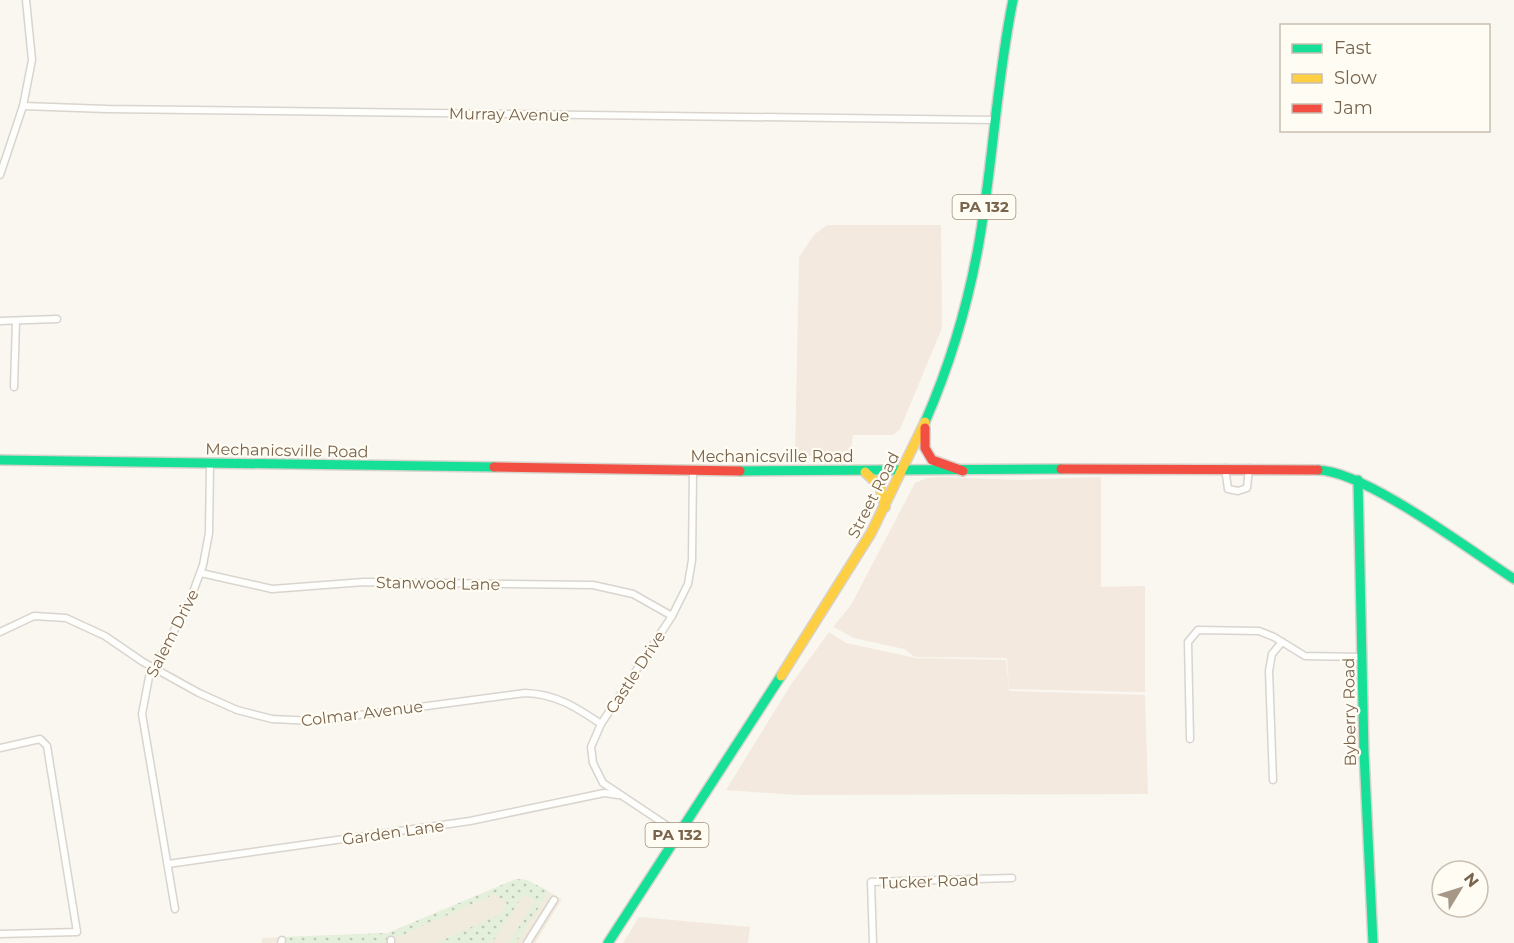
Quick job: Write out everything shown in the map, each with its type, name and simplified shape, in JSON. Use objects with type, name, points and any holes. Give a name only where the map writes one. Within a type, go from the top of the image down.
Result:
[{"type":"street","points":[[0,175],[23,106],[33,60],[26,0]]},
{"type":"street","name":"Street Road","points":[[609,943],[849,571],[904,472],[926,421],[951,352],[973,270],[1013,0]]},
{"type":"street","name":"Murray Avenue","points":[[23,106],[995,120]]},
{"type":"street","points":[[0,321],[57,319]]},
{"type":"street","points":[[14,387],[16,321]]},
{"type":"street","points":[[926,421],[925,445],[928,458],[942,467],[963,471]]},
{"type":"street","name":"Mechanicsville Road","points":[[0,460],[693,471],[904,472],[1225,468],[1323,470],[1344,474],[1358,480],[1514,579]]},
{"type":"street","name":"Salem Drive","points":[[175,909],[142,714],[145,685],[189,603],[201,573],[209,533],[210,464]]},
{"type":"street","points":[[1225,468],[1228,489],[1238,491],[1246,488],[1249,483],[1249,468]]},
{"type":"street","name":"Castle Drive","points":[[678,833],[603,783],[593,763],[593,739],[681,600],[691,570],[693,471]]},
{"type":"street","points":[[865,472],[880,486],[884,510]]},
{"type":"street","name":"Byberry Road","points":[[1358,480],[1364,657],[1364,753],[1373,943]]},
{"type":"street","name":"Stanwood Lane","points":[[201,573],[249,586],[280,590],[364,582],[593,585],[633,594],[672,616]]},
{"type":"street","name":"Colmar Avenue","points":[[0,632],[34,616],[66,618],[105,636],[153,668],[220,703],[272,718],[314,721],[525,693],[547,695],[567,702],[601,724]]},
{"type":"street","points":[[1190,739],[1188,642],[1194,633],[1206,629],[1259,631],[1305,656],[1364,657]]},
{"type":"street","points":[[1273,780],[1269,671],[1272,654],[1282,642]]},
{"type":"street","points":[[0,748],[40,739],[47,746],[77,932],[0,934]]},
{"type":"street","name":"Garden Lane","points":[[168,864],[470,821],[604,793],[618,795]]},
{"type":"street","name":"Tucker Road","points":[[873,943],[872,882],[1012,878]]},
{"type":"street","points":[[527,943],[554,900]]},
{"type":"shaded area","points":[[827,225],[941,225],[942,328],[900,429],[893,435],[853,435],[850,456],[795,456],[799,257],[814,235]]},
{"type":"shaded area","points":[[1101,477],[1101,587],[1145,586],[1145,692],[1009,689],[1007,658],[915,657],[904,649],[854,638],[833,627],[851,605],[915,483],[927,478],[1018,480]]},
{"type":"shaded area","points":[[829,632],[846,643],[916,658],[1006,660],[1009,691],[1145,695],[1148,794],[798,795],[726,790],[790,686]]},
{"type":"shaded area","points":[[516,879],[527,880],[562,899],[535,943],[262,943],[262,938],[388,933]]},
{"type":"shaded area","points":[[639,917],[750,927],[748,943],[623,943]]},
{"type":"green space","points":[[516,879],[527,880],[548,891],[542,902],[536,900],[541,904],[516,943],[509,943],[535,901],[524,894],[492,943],[437,943],[504,912],[502,907],[507,904],[504,898],[500,899],[497,893],[398,937],[389,938],[390,943],[283,943],[285,937],[388,933]]},
{"type":"traffic: fast","points":[[925,422],[956,337],[974,270],[983,217],[1002,62],[1013,0]]},
{"type":"traffic: fast","points":[[0,460],[494,467]]},
{"type":"traffic: fast","points":[[740,471],[1061,469]]},
{"type":"traffic: fast","points":[[1318,470],[1338,474],[1389,498],[1445,532],[1514,579]]},
{"type":"traffic: fast","points":[[1358,480],[1364,753],[1373,943]]},
{"type":"traffic: fast","points":[[608,943],[781,676]]},
{"type":"traffic: slow","points":[[781,676],[871,533],[925,422]]},
{"type":"traffic: slow","points":[[865,472],[880,486],[885,507]]},
{"type":"traffic: jam","points":[[925,428],[925,448],[932,460],[963,471]]},
{"type":"traffic: jam","points":[[494,467],[740,471]]},
{"type":"traffic: jam","points":[[1061,469],[1318,470]]}]
